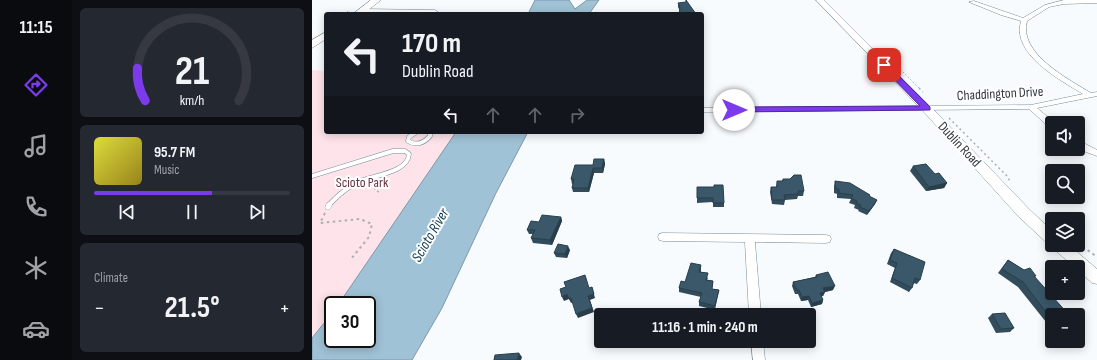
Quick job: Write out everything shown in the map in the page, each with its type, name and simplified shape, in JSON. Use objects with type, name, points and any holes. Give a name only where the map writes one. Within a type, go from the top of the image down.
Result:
[{"type":"main road","points":[[360,12],[376,0]]},
{"type":"main road","name":"Dublin Road","points":[[820,0],[927,109],[1019,208],[1045,232]]},
{"type":"main road","points":[[312,45],[324,37]]},
{"type":"main road","name":"Dublin Road","points":[[1067,252],[1097,278]]},
{"type":"main road","name":"Dublin Road","points":[[1072,252],[1097,269]]},
{"type":"street","points":[[972,2],[1024,20],[1046,6],[1064,2],[1097,1]]},
{"type":"street","points":[[1024,20],[1022,33],[1028,48],[1046,67],[1094,95]]},
{"type":"street","name":"Chaddington Drive","points":[[704,110],[1031,107],[1094,95]]},
{"type":"street","points":[[1031,107],[1045,119]]},
{"type":"street","points":[[1085,147],[1097,153]]},
{"type":"street","points":[[663,237],[826,239]]},
{"type":"street","points":[[750,239],[755,308]]},
{"type":"street","points":[[757,348],[758,360]]},
{"type":"lane","points":[[414,134],[408,139],[408,141],[412,144],[419,144],[426,141],[430,134]]},
{"type":"lane","points":[[405,151],[412,144]]},
{"type":"lane","points":[[312,176],[393,151],[405,151],[409,154],[409,160],[406,164],[400,168],[372,177],[347,188],[328,208]]},
{"type":"path","points":[[372,177],[372,184],[376,190],[381,193]]},
{"type":"path","points":[[328,208],[320,223],[360,219],[372,224],[369,237],[351,259]]},
{"type":"path","points":[[1085,249],[1097,257]]},
{"type":"green space","name":"Scioto Park","points":[[312,70],[324,71],[324,134],[455,134],[345,296],[324,296],[324,323],[312,338]]},
{"type":"water","points":[[535,0],[569,0],[575,9],[587,0],[599,0],[590,12],[529,12]]},
{"type":"water","name":"Scioto River","points":[[455,134],[527,134],[496,193],[442,308],[412,360],[312,360],[312,338],[324,323],[324,348],[376,348],[376,296],[344,296]]},
{"type":"building","points":[[686,0],[695,12],[679,12],[680,8],[678,3],[686,2]]},
{"type":"building","points":[[594,159],[604,159],[602,168],[593,168],[588,188],[572,188],[574,179],[571,179],[575,165],[593,165]]},
{"type":"building","points":[[926,164],[935,174],[939,173],[947,183],[929,187],[913,166]]},
{"type":"building","points":[[794,175],[801,175],[804,191],[798,191],[798,194],[784,195],[785,200],[772,200],[771,187],[777,187],[777,181],[790,179]]},
{"type":"building","points":[[835,181],[850,183],[877,200],[869,211],[860,207],[861,205],[856,203],[857,201],[851,198],[853,195],[839,193],[839,189],[836,189]]},
{"type":"building","points":[[714,185],[723,185],[724,203],[713,203],[713,198],[697,198],[697,187],[714,187]]},
{"type":"building","points":[[542,215],[561,217],[550,240],[531,238],[535,230],[527,230],[531,221],[539,222]]},
{"type":"building","points":[[558,244],[568,246],[565,254],[554,253]]},
{"type":"building","points":[[894,249],[925,262],[920,280],[915,278],[912,288],[892,278],[897,263],[890,260]]},
{"type":"building","points":[[1008,260],[1024,270],[1030,268],[1036,276],[1034,276],[1045,288],[1045,300],[1056,300],[1063,308],[1045,308],[1045,311],[1023,282],[1002,269]]},
{"type":"building","points":[[691,263],[701,265],[699,272],[708,273],[706,280],[713,281],[712,289],[719,290],[715,306],[699,302],[702,293],[679,288],[681,281],[685,282]]},
{"type":"building","points":[[828,272],[835,286],[823,288],[825,292],[820,293],[823,300],[812,303],[809,296],[802,297],[793,282],[817,277],[816,275]]},
{"type":"building","points":[[585,275],[589,288],[592,287],[594,294],[588,296],[592,308],[576,314],[571,298],[569,299],[567,294],[562,297],[560,289],[566,287],[564,282]]},
{"type":"building","points":[[1005,313],[1014,328],[1001,329],[992,314]]},
{"type":"building","points":[[519,353],[517,360],[494,360],[495,355]]},
{"type":"route","points":[[734,110],[927,109],[884,65]]}]
